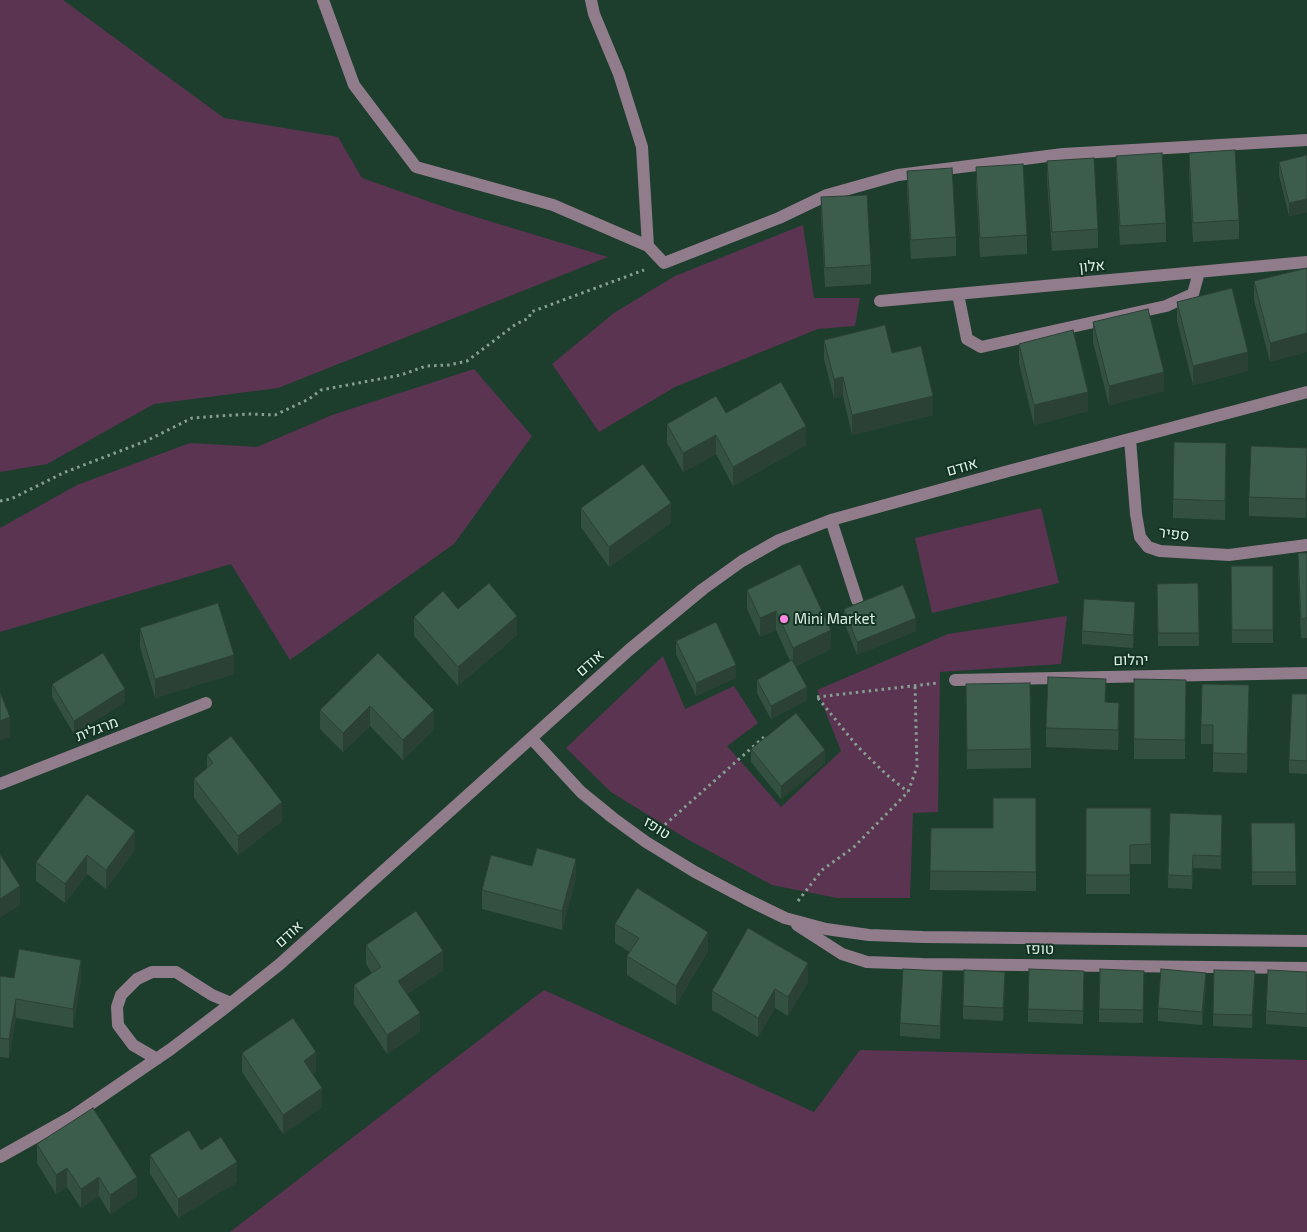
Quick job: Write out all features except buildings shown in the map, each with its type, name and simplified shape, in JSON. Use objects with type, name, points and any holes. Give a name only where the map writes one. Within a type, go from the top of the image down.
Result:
[{"type":"street","points":[[324,0],[354,85],[416,167],[552,204],[648,246],[664,263],[778,218],[827,195],[898,175],[1063,154],[1307,140]]},
{"type":"street","points":[[591,0],[594,14],[619,74],[642,147],[648,246]]},
{"type":"street","name":"אלון","points":[[880,301],[1307,262]]},
{"type":"street","points":[[958,294],[967,339],[981,347],[1166,306],[1193,294],[1199,272]]},
{"type":"street","name":"אודם","points":[[0,1157],[73,1116],[157,1059],[280,964],[629,650],[703,589],[742,561],[779,540],[832,520],[1307,392]]},
{"type":"street","name":"ספיר","points":[[1130,439],[1136,514],[1140,537],[1148,547],[1160,551],[1229,555],[1307,545]]},
{"type":"street","points":[[832,520],[857,600]]},
{"type":"street","name":"יהלום","points":[[955,680],[1307,673]]},
{"type":"street","name":"מרגלית","points":[[0,784],[206,703]]},
{"type":"street","name":"טופז","points":[[531,738],[581,792],[646,842],[694,872],[785,918],[842,954],[867,962],[1307,968]]},
{"type":"street","name":"טופז","points":[[785,918],[826,929],[869,935],[914,937],[1307,941]]},
{"type":"street","points":[[157,1059],[133,1045],[118,1025],[117,1007],[119,1001],[137,979],[152,972],[176,972],[212,995],[231,1003]]},
{"type":"path","points":[[0,501],[11,500],[64,473],[146,441],[192,418],[248,414],[275,415],[309,399],[321,390],[401,375],[426,366],[449,365],[467,361],[516,324],[529,318],[531,312],[664,263]]},
{"type":"path","points":[[908,792],[857,746],[817,698],[955,680]]},
{"type":"path","points":[[785,918],[822,870],[854,846],[908,792],[917,767],[915,685]]},
{"type":"path","points":[[646,842],[764,737]]},
{"type":"shaded area","points":[[0,0],[63,0],[224,118],[338,137],[362,178],[456,211],[608,257],[278,388],[154,404],[47,464],[0,472]]},
{"type":"shaded area","points":[[803,225],[814,298],[860,298],[855,326],[818,329],[675,387],[599,432],[552,364],[614,313],[675,276]]},
{"type":"shaded area","points":[[474,369],[532,436],[454,544],[290,660],[231,564],[0,632],[0,528],[77,485],[190,443],[257,447],[332,415]]},
{"type":"shaded area","points":[[1041,508],[1059,583],[932,613],[915,538]]},
{"type":"shaded area","points":[[1067,616],[1061,664],[940,672],[938,812],[913,813],[910,898],[837,898],[772,885],[687,839],[611,792],[566,748],[663,656],[685,709],[734,686],[758,723],[727,746],[781,807],[841,751],[817,690],[948,634]]},
{"type":"shaded area","points":[[544,990],[814,1112],[860,1050],[1307,1060],[1307,1232],[230,1232]]},
{"type":"place","name":"Mini Market","points":[[784,619]]}]
